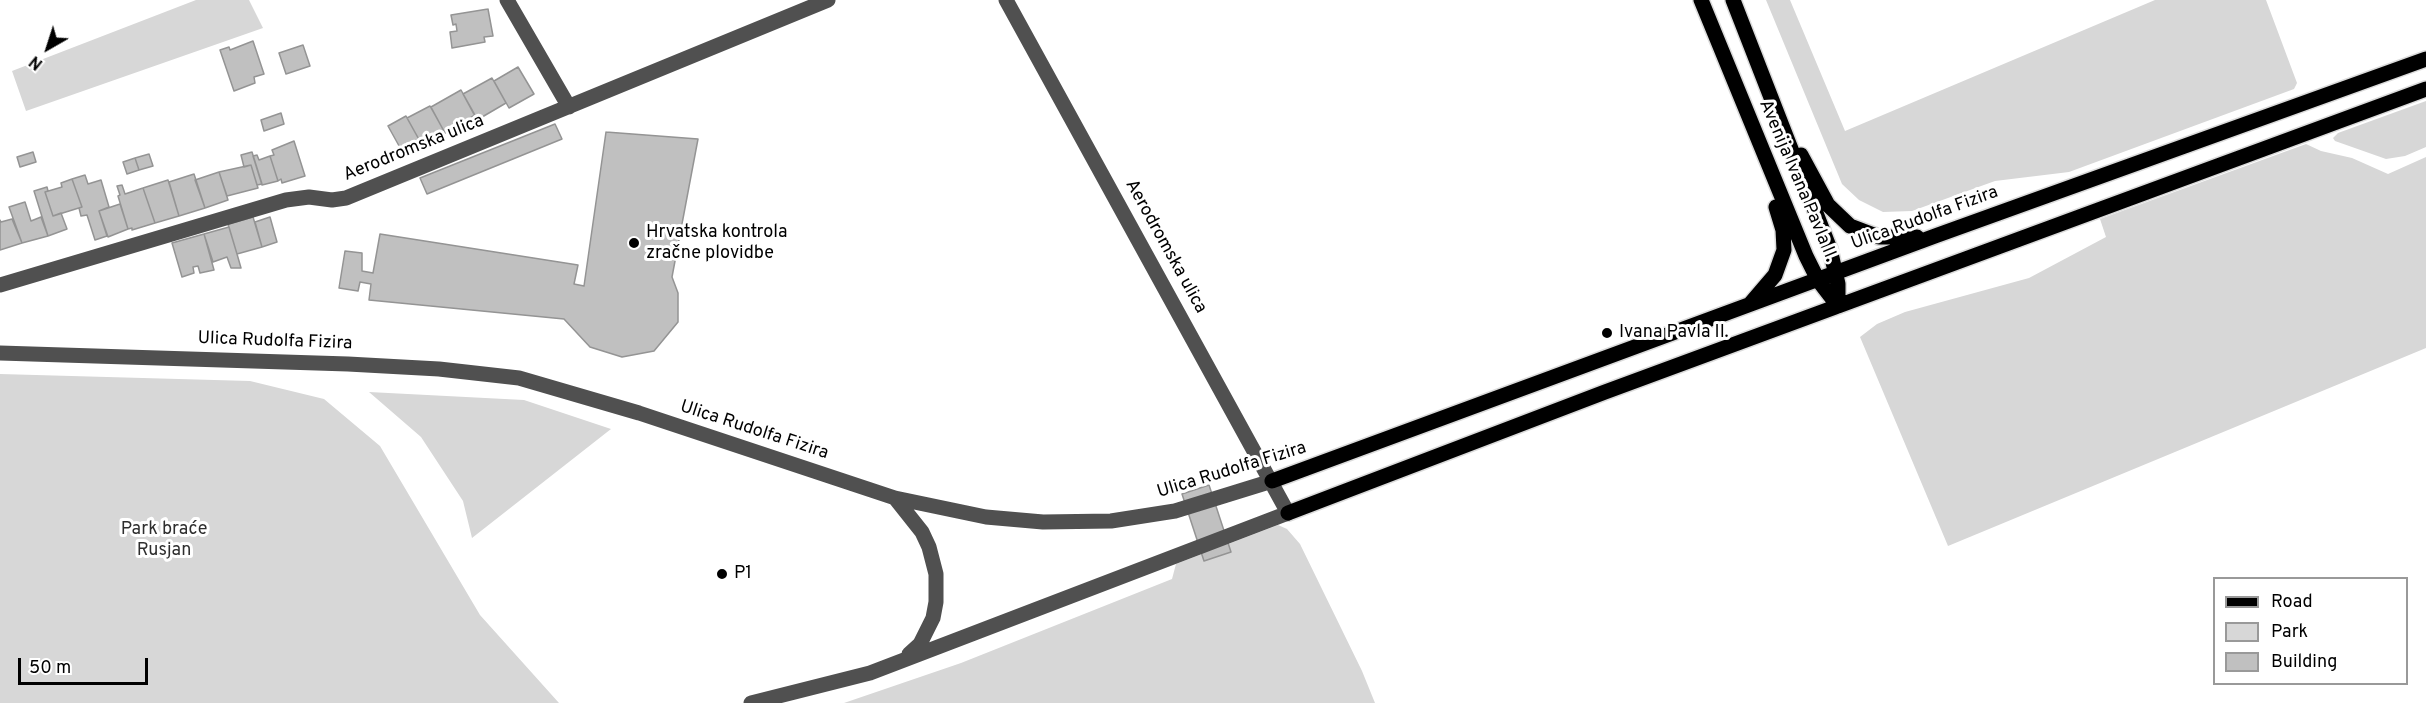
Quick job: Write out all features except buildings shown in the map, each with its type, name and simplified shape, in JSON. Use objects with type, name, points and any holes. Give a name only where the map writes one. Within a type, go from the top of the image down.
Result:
[{"type":"main road","name":"Avenija Ivana Pavla II.","points":[[1701,0],[1806,256],[1818,279],[1838,306]]},
{"type":"main road","name":"Avenija Ivana Pavla II.","points":[[1733,0],[1824,232],[1836,273],[1838,306]]},
{"type":"main road","name":"Ulica Rudolfa Fizira","points":[[1272,481],[1935,236],[2426,59]]},
{"type":"main road","points":[[1288,513],[1838,306],[2426,89]]},
{"type":"main road","points":[[1783,131],[1804,159],[1828,205],[1850,226],[1879,237],[1935,236]]},
{"type":"main road","points":[[1749,305],[1775,275],[1784,250],[1783,230],[1768,181],[1765,157]]},
{"type":"street","points":[[507,0],[569,107]]},
{"type":"street","name":"Aerodromska ulica","points":[[0,285],[286,200],[309,196],[332,200],[346,198],[828,0]]},
{"type":"street","name":"Aerodromska ulica","points":[[1006,0],[1288,513]]},
{"type":"street","name":"Ulica Rudolfa Fizira","points":[[0,353],[382,366],[439,369],[519,378],[639,413],[895,498],[986,517],[1043,522],[1111,521],[1163,513],[1272,481]]},
{"type":"street","points":[[895,498],[911,517],[929,547],[937,589],[933,618],[928,631],[920,644],[905,658]]},
{"type":"street","points":[[751,703],[870,673],[1288,513]]},
{"type":"green space","points":[[196,0],[249,0],[263,28],[26,111],[12,71]]},
{"type":"green space","points":[[1766,0],[1790,0],[1845,131],[2155,0],[2266,0],[2297,83],[2294,89],[2069,172],[1995,181],[1912,211],[1883,212],[1859,200],[1842,184]]},
{"type":"green space","points":[[2426,101],[2426,147],[2405,156],[2386,159],[2335,141],[2333,138],[2338,133]]},
{"type":"green space","points":[[2306,144],[2321,151],[2352,158],[2388,174],[2426,157],[2426,348],[1948,546],[1860,337],[1877,324],[1905,312],[2029,278],[2106,237],[2100,219]]},
{"type":"green space","name":"Park braće Rusjan","points":[[0,374],[250,381],[324,399],[380,446],[480,615],[559,703],[0,703]]},
{"type":"green space","points":[[369,392],[524,400],[611,429],[472,538],[463,501],[421,437]]},
{"type":"green space","points":[[1278,525],[1287,529],[1300,544],[1362,671],[1375,703],[844,703],[961,663],[1172,579],[1176,564]]},
{"type":"place","name":"Hrvatska kontrola zračne plovidbe","points":[[634,243]]},
{"type":"place","name":"Ivana Pavla II.","points":[[1607,333]]},
{"type":"place","name":"P1","points":[[722,574]]}]
